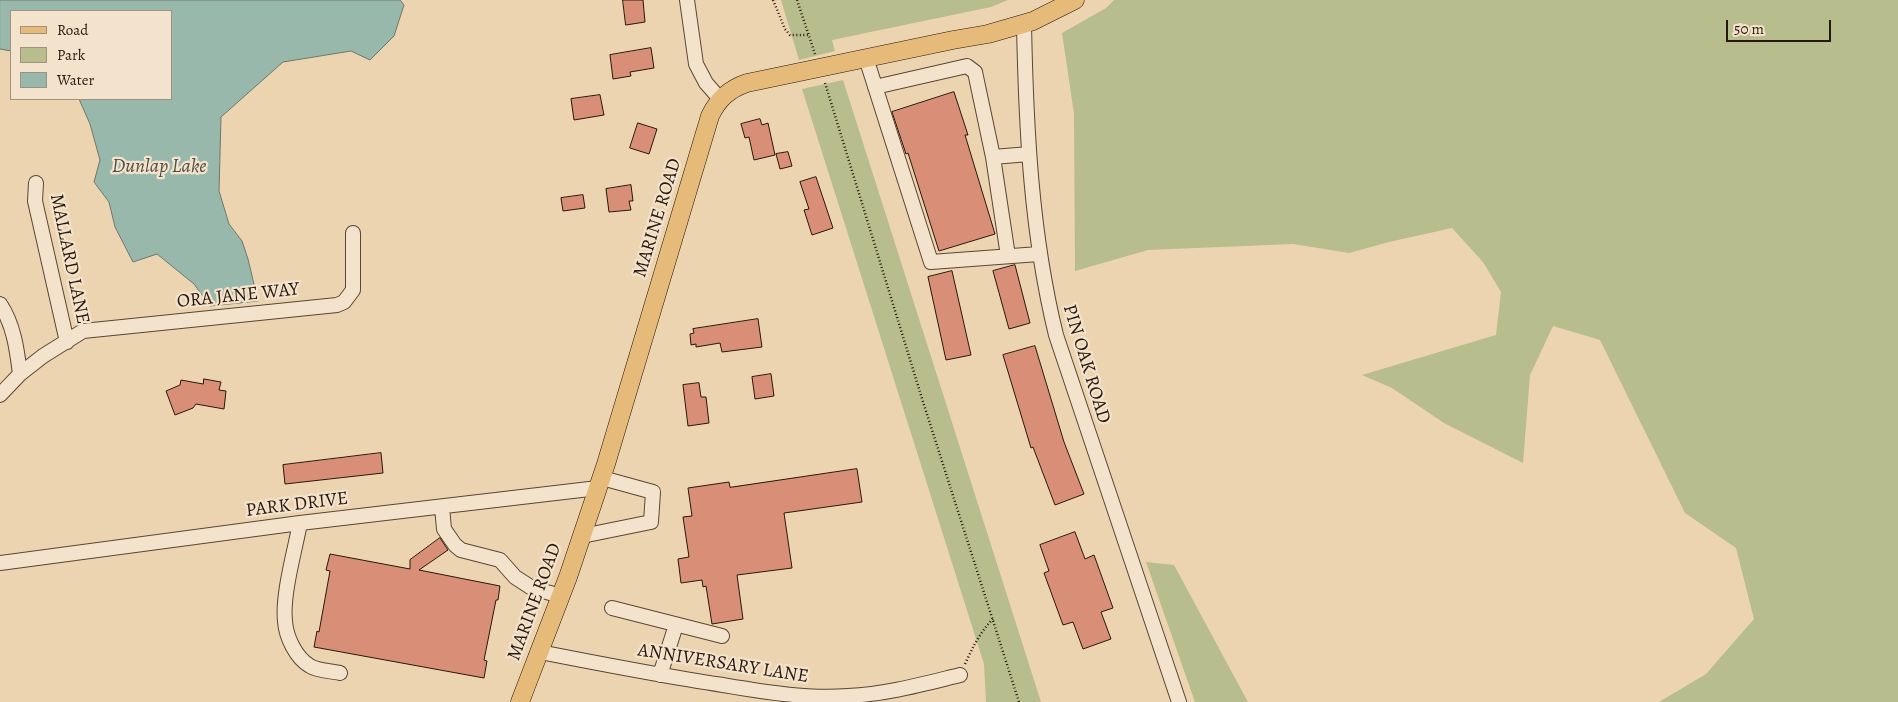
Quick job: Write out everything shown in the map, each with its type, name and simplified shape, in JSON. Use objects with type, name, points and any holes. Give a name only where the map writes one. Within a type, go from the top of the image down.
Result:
[{"type":"main road","name":"MARINE ROAD","points":[[520,702],[561,596],[600,483],[710,116],[720,99],[735,87],[747,82],[988,34],[1024,24],[1075,0]]},
{"type":"street","points":[[687,0],[696,64],[706,84],[720,99]]},
{"type":"street","name":"PIN OAK ROAD","points":[[1024,24],[1029,154],[1039,254],[1045,291],[1056,335],[1179,702]]},
{"type":"street","points":[[866,58],[931,262],[1039,254]]},
{"type":"street","points":[[876,87],[967,66],[975,72],[993,157],[1008,256]]},
{"type":"street","points":[[993,157],[1029,154]]},
{"type":"street","name":"MALLARD LANE","points":[[36,183],[35,201],[67,342]]},
{"type":"street","name":"ORA JANE WAY","points":[[0,395],[20,374],[43,356],[83,331],[337,305],[344,302],[354,290],[353,233]]},
{"type":"street","points":[[0,304],[12,331],[18,351],[20,374]]},
{"type":"street","points":[[582,536],[652,522],[653,492],[600,483]]},
{"type":"street","name":"PARK DRIVE","points":[[0,563],[300,523],[442,507],[600,483]]},
{"type":"street","points":[[442,507],[444,529],[455,545],[462,550],[500,560],[515,577],[532,588],[561,596]]},
{"type":"street","points":[[300,523],[287,591],[284,621],[296,653],[311,667],[340,673]]},
{"type":"street","points":[[612,608],[722,636]]},
{"type":"street","points":[[660,675],[676,625]]},
{"type":"street","name":"ANNIVERSARY LANE","points":[[540,652],[660,675],[810,699],[881,693],[960,675]]},
{"type":"path","points":[[772,0],[785,29],[790,35],[808,35]]},
{"type":"path","points":[[797,0],[816,58]]},
{"type":"path","points":[[824,80],[921,396],[1019,702]]},
{"type":"path","points":[[960,675],[976,640],[993,619]]},
{"type":"green space","points":[[781,0],[1008,0],[991,7],[832,40],[835,51],[799,60]]},
{"type":"green space","points":[[1114,0],[1898,0],[1898,702],[1659,702],[1706,674],[1754,619],[1736,548],[1685,513],[1600,340],[1553,326],[1530,375],[1523,463],[1444,423],[1392,388],[1362,375],[1496,335],[1501,292],[1483,262],[1452,228],[1349,253],[1293,244],[1148,250],[1075,271],[1074,114],[1062,33],[1106,8]]},
{"type":"green space","points":[[843,80],[1041,702],[986,702],[984,664],[802,89]]},
{"type":"green space","points":[[1146,562],[1174,565],[1248,702],[1195,702]]},
{"type":"water","name":"Dunlap Lake","points":[[0,0],[400,0],[404,5],[394,36],[370,60],[351,51],[283,62],[221,117],[219,191],[229,224],[242,241],[258,301],[210,306],[194,284],[157,254],[133,262],[115,227],[109,202],[94,182],[100,160],[90,124],[79,100],[172,100],[172,10],[10,10],[10,51],[0,49]]},
{"type":"building","points":[[623,0],[643,0],[645,22],[626,25]]},
{"type":"building","points":[[651,48],[654,68],[630,72],[631,76],[613,79],[610,55]]},
{"type":"building","points":[[954,92],[968,135],[965,135],[995,234],[939,251],[908,153],[906,154],[892,112]]},
{"type":"building","points":[[600,95],[604,115],[574,120],[571,99]]},
{"type":"building","points":[[760,119],[762,125],[768,123],[775,155],[754,160],[749,137],[745,138],[741,124]]},
{"type":"building","points":[[638,123],[657,129],[649,154],[630,148]]},
{"type":"building","points":[[788,152],[792,166],[780,169],[776,154]]},
{"type":"building","points":[[816,177],[833,228],[812,235],[804,210],[809,209],[800,182]]},
{"type":"building","points":[[631,185],[633,201],[629,201],[631,210],[609,212],[606,189]]},
{"type":"building","points":[[583,195],[585,208],[563,211],[561,198]]},
{"type":"building","points":[[1015,265],[1030,323],[1009,329],[993,271]]},
{"type":"building","points":[[952,271],[971,355],[946,360],[928,277]]},
{"type":"building","points":[[758,319],[762,347],[722,352],[720,343],[696,347],[696,344],[691,345],[690,334],[694,333],[693,329]]},
{"type":"building","points":[[1035,346],[1064,442],[1084,494],[1055,505],[1033,447],[1031,448],[1003,355]]},
{"type":"building","points":[[771,374],[774,396],[755,399],[752,377]]},
{"type":"building","points":[[204,379],[221,382],[219,390],[226,391],[224,409],[196,404],[193,408],[175,415],[166,391],[180,385],[181,380],[203,384]]},
{"type":"building","points":[[699,383],[701,397],[706,397],[709,423],[688,426],[683,385]]},
{"type":"building","points":[[381,453],[383,473],[285,484],[283,465]]},
{"type":"building","points":[[857,469],[862,502],[784,513],[792,568],[737,575],[743,619],[712,624],[706,586],[703,587],[702,580],[681,583],[678,559],[689,557],[683,517],[692,516],[688,488],[729,482],[730,487]]},
{"type":"building","points":[[1075,532],[1085,559],[1094,555],[1113,608],[1101,612],[1111,639],[1083,649],[1073,622],[1063,625],[1044,573],[1049,571],[1040,545]]},
{"type":"building","points":[[440,538],[448,550],[419,570],[500,586],[484,660],[487,661],[484,678],[314,647],[317,631],[319,632],[330,571],[326,570],[330,554],[410,569],[410,560]]}]
